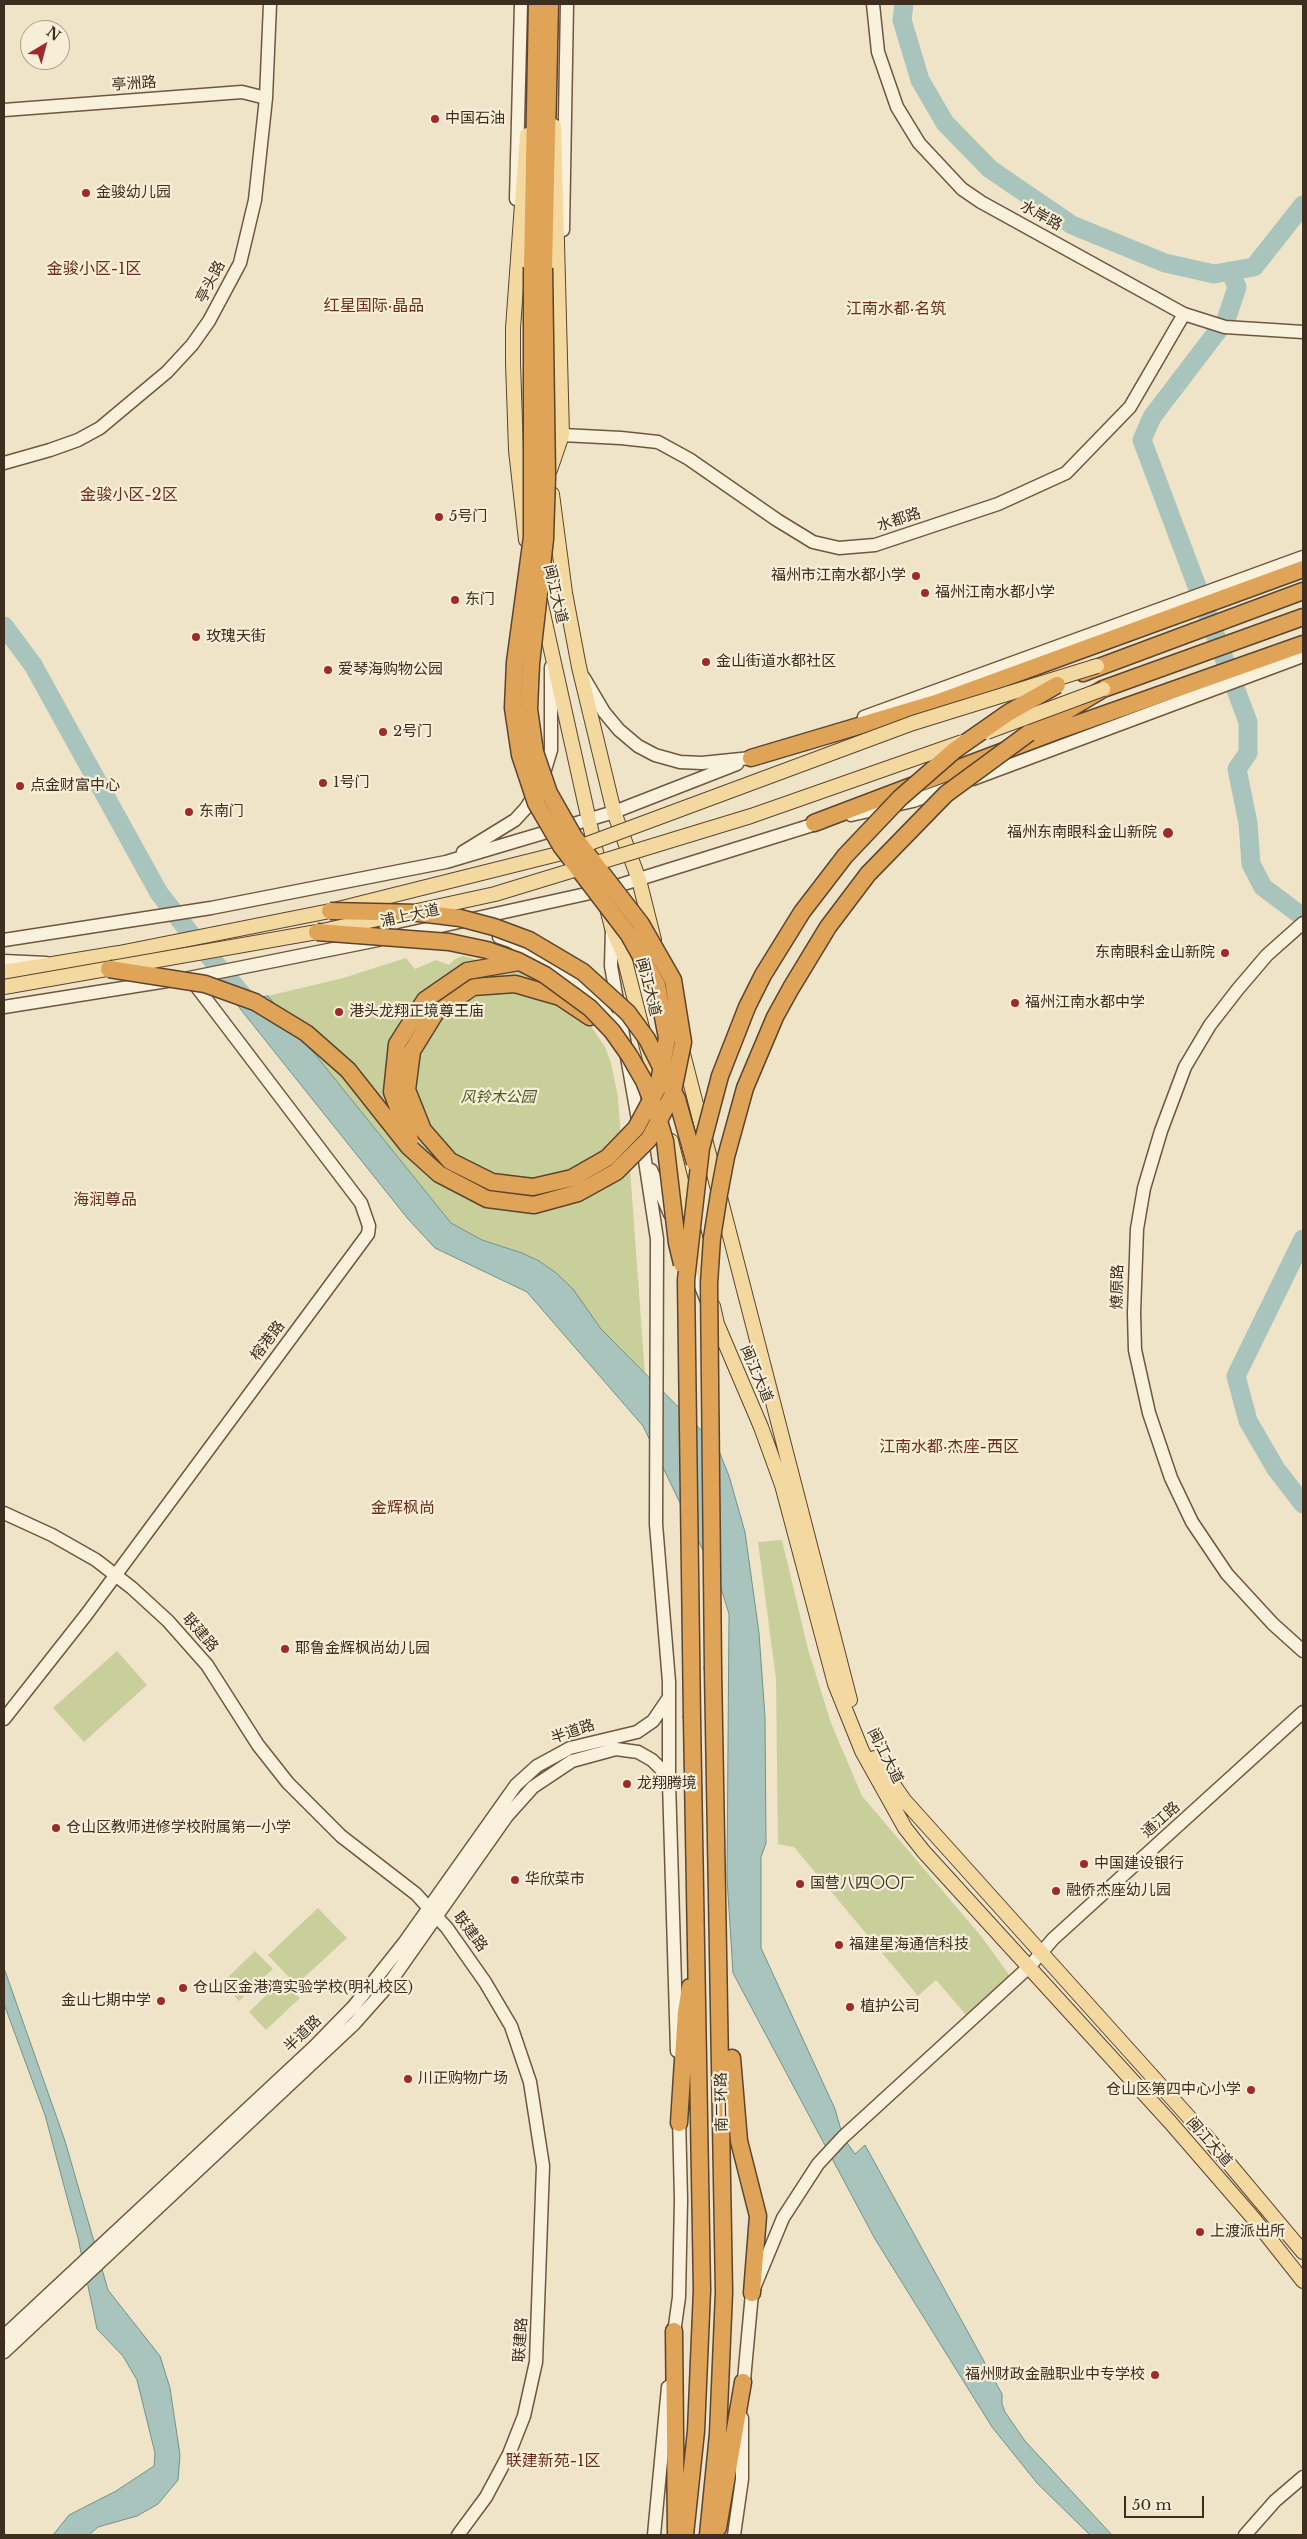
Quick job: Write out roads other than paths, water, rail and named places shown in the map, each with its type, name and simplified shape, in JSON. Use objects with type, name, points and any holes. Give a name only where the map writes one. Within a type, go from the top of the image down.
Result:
[{"type":"highway","points":[[109,969],[205,984],[255,1002],[306,1033],[348,1070],[409,1147],[439,1174],[487,1199],[534,1205],[578,1193],[616,1172],[649,1139],[672,1096],[683,1042],[673,980],[641,924],[574,837],[549,793],[535,752],[530,709],[531,664],[545,539],[547,476],[538,268],[537,4]]},
{"type":"highway","points":[[550,4],[538,268],[532,537],[515,662],[513,708],[520,755],[536,803],[561,846],[629,935],[656,985],[667,1038],[658,1087],[636,1128],[606,1158],[572,1178],[533,1187],[492,1182],[450,1160],[422,1130],[407,1090],[412,1051],[436,1012],[473,986],[515,984],[560,997],[612,1031]]},
{"type":"highway","points":[[750,758],[936,703],[1303,569]]},
{"type":"highway","points":[[686,1280],[700,1148],[717,1084],[747,1006],[768,967],[802,912],[870,828],[933,768],[1008,713],[1057,685],[1097,666],[1303,590]]},
{"type":"highway","points":[[709,1284],[712,1238],[725,1166],[745,1088],[775,1017],[828,927],[868,874],[946,794],[1029,733],[1103,689],[1303,617]]},
{"type":"highway","points":[[814,823],[1054,732],[1303,644]]},
{"type":"highway","points":[[330,911],[419,913],[460,918],[494,927],[529,940],[558,955],[606,991],[628,1013],[648,1040],[678,1099],[690,1138],[697,1177],[709,1284]]},
{"type":"highway","points":[[316,932],[449,942],[487,950],[518,961],[544,975],[583,1002],[612,1031],[644,1081],[656,1110],[665,1141],[677,1243],[686,1280]]},
{"type":"highway","points":[[439,1174],[409,1138],[392,1092],[397,1044],[425,1000],[467,971],[518,962],[567,973],[606,991]]},
{"type":"highway","name":"南二环路","points":[[686,1280],[702,2290],[696,2431],[686,2535]]},
{"type":"highway","name":"南二环路","points":[[708,2535],[718,2434],[724,2292],[720,1948],[713,1669],[709,1284]]},
{"type":"highway","points":[[679,2123],[686,2012],[696,1946]]},
{"type":"highway","points":[[720,1948],[731,2042],[739,2141],[758,2216],[752,2293]]},
{"type":"highway","points":[[674,2331],[676,2535]]},
{"type":"highway","points":[[716,2535],[743,2382]]},
{"type":"main road","name":"亭头路","points":[[4,463],[78,440],[100,428],[167,372],[201,333],[230,284],[246,245],[255,200],[266,98],[270,4]]},
{"type":"main road","points":[[513,328],[521,4]]},
{"type":"main road","name":"闽江大道","points":[[537,4],[513,328],[516,450],[526,540],[590,819],[612,928],[623,953],[717,1324],[761,1427],[782,1485],[835,1684],[862,1751],[905,1828],[914,1840],[1030,1966],[1226,2186],[1303,2281]]},
{"type":"main road","name":"闽江大道","points":[[550,4],[561,333],[562,434],[550,467],[564,593],[578,667],[614,812],[638,880],[847,1693],[870,1750],[904,1800],[1258,2195],[1303,2252]]},
{"type":"main road","points":[[561,333],[567,4]]},
{"type":"main road","name":"水岸路","points":[[873,4],[878,52],[889,89],[905,123],[919,143],[949,176],[981,202],[1184,314],[1202,321],[1232,327],[1303,332]]},
{"type":"main road","name":"亭洲路","points":[[4,110],[242,92],[266,98]]},
{"type":"main road","name":"水都路","points":[[562,434],[658,442],[689,459],[812,542],[839,548],[875,545],[998,504],[1066,473],[1130,407],[1184,314]]},
{"type":"main road","points":[[4,940],[211,908],[446,862],[614,812],[750,758],[1303,557]]},
{"type":"main road","points":[[446,862],[516,820],[540,786],[549,761],[552,740],[551,644]]},
{"type":"main road","name":"浦上大道","points":[[4,1007],[204,976],[604,890],[814,823],[913,801],[1303,656]]},
{"type":"main road","points":[[4,972],[175,942],[330,911],[562,853],[913,723],[1097,666]]},
{"type":"main road","points":[[578,667],[604,712],[618,730],[638,746],[655,756],[680,762],[702,763],[750,758]]},
{"type":"main road","points":[[4,987],[316,932],[495,894],[751,816],[938,751],[1103,689]]},
{"type":"main road","points":[[460,922],[511,941],[563,972],[599,1004],[626,1042]]},
{"type":"main road","name":"燎原路","points":[[1300,926],[1267,955],[1238,989],[1210,1025],[1185,1067],[1161,1131],[1144,1188],[1137,1229],[1134,1313],[1136,1350],[1149,1413],[1172,1478],[1192,1522],[1215,1558],[1236,1584],[1273,1624],[1303,1651]]},
{"type":"main road","points":[[612,928],[611,966],[626,1042],[657,1239],[656,1524],[669,1696],[669,1782],[681,2200],[679,2288],[654,2535]]},
{"type":"main road","points":[[4,961],[54,964]]},
{"type":"main road","name":"榕港路","points":[[4,1720],[116,1574],[368,1234],[369,1226],[361,1203],[190,978]]},
{"type":"main road","points":[[644,1154],[717,1324]]},
{"type":"main road","name":"联建路","points":[[4,1513],[66,1542],[116,1574],[168,1621],[196,1652],[225,1691],[258,1745],[298,1794],[341,1836],[404,1885],[433,1912],[477,1969],[511,2026],[530,2082],[543,2166],[538,2337],[532,2389],[524,2416],[504,2466],[486,2497],[458,2535]]},
{"type":"main road","name":"半道路","points":[[4,2352],[354,2024],[386,1988],[509,1792],[530,1772],[570,1748],[598,1739],[636,1732],[658,1715],[669,1696]]},
{"type":"main road","name":"通江路","points":[[734,2535],[742,2479],[743,2382],[752,2293],[783,2218],[808,2177],[843,2137],[1030,1966],[1040,1952],[1303,1712]]},
{"type":"main road","name":"半道路","points":[[4,2336],[342,2019],[433,1912],[513,1808],[533,1787],[557,1769],[589,1755],[623,1750],[638,1752],[652,1760],[661,1769],[669,1782]]},
{"type":"main road","points":[[1245,2535],[1276,2501],[1303,2477]]},
{"type":"water","points":[[268,996],[451,1223],[482,1240],[522,1253],[539,1261],[555,1272],[573,1289],[601,1329],[717,1446],[729,1476],[745,1532],[759,1633],[765,1717],[766,1843],[761,1857],[761,1948],[835,2109],[843,2137],[855,2154],[865,2145],[1002,2394],[1002,2404],[1005,2412],[1025,2441],[1112,2535],[1090,2535],[1037,2483],[992,2427],[875,2239],[733,1973],[727,1878],[729,1614],[721,1588],[643,1426],[527,1292],[435,1248],[408,1219],[234,1001]]},
{"type":"water","points":[[4,1968],[65,2141],[108,2290],[160,2356],[170,2388],[180,2455],[178,2480],[158,2504],[137,2516],[98,2527],[89,2535],[53,2535],[69,2515],[116,2491],[154,2466],[155,2453],[137,2380],[123,2356],[97,2329],[78,2238],[45,2115],[4,2004]]},
{"type":"waterway","points":[[904,4],[902,20],[920,80],[945,123],[990,169],[1072,225],[1165,263],[1214,274],[1254,267],[1303,205]]},
{"type":"waterway","points":[[1230,271],[1237,287],[1226,320],[1152,417],[1142,440],[1248,722],[1248,753],[1237,769],[1248,823],[1251,864],[1263,887],[1303,917]]},
{"type":"waterway","points":[[4,626],[33,665],[159,893],[197,942],[251,1005]]},
{"type":"waterway","points":[[1303,1239],[1236,1376],[1248,1421],[1276,1469],[1303,1504]]},
{"type":"place","name":"中国石油","points":[[435,119]]},
{"type":"place","name":"金骏幼儿园","points":[[86,193]]},
{"type":"place","name":"5号门","points":[[439,517]]},
{"type":"place","name":"福州市江南水都小学","points":[[916,576]]},
{"type":"place","name":"福州江南水都小学","points":[[925,593]]},
{"type":"place","name":"东门","points":[[455,600]]},
{"type":"place","name":"玫瑰天街","points":[[196,637]]},
{"type":"place","name":"金山街道水都社区","points":[[706,662]]},
{"type":"place","name":"爱琴海购物公园","points":[[328,670]]},
{"type":"place","name":"2号门","points":[[383,732]]},
{"type":"place","name":"1号门","points":[[323,783]]},
{"type":"place","name":"点金财富中心","points":[[20,786]]},
{"type":"place","name":"东南门","points":[[189,812]]},
{"type":"place","name":"福州东南眼科金山新院","points":[[1168,833]]},
{"type":"place","name":"东南眼科金山新院","points":[[1225,953]]},
{"type":"place","name":"福州江南水都中学","points":[[1015,1003]]},
{"type":"place","name":"港头龙翔正境尊王庙","points":[[339,1012]]},
{"type":"place","name":"耶鲁金辉枫尚幼儿园","points":[[285,1649]]},
{"type":"place","name":"龙翔腾境","points":[[627,1784]]},
{"type":"place","name":"仓山区教师进修学校附属第一小学","points":[[56,1828]]},
{"type":"place","name":"中国建设银行","points":[[1084,1864]]},
{"type":"place","name":"华欣菜市","points":[[515,1880]]},
{"type":"place","name":"国营八四〇〇厂","points":[[800,1884]]},
{"type":"place","name":"融侨杰座幼儿园","points":[[1056,1891]]},
{"type":"place","name":"福建星海通信科技","points":[[839,1945]]},
{"type":"place","name":"仓山区金港湾实验学校(明礼校区)","points":[[183,1988]]},
{"type":"place","name":"金山七期中学","points":[[161,2001]]},
{"type":"place","name":"植护公司","points":[[850,2007]]},
{"type":"place","name":"川正购物广场","points":[[408,2079]]},
{"type":"place","name":"仓山区第四中心小学","points":[[1251,2090]]},
{"type":"place","name":"上渡派出所","points":[[1200,2232]]},
{"type":"place","name":"福州财政金融职业中专学校","points":[[1155,2375]]},
{"type":"district","name":"金骏小区-1区","points":[[94,269]]},
{"type":"district","name":"红星国际·晶品","points":[[374,306]]},
{"type":"district","name":"江南水都·名筑","points":[[896,309]]},
{"type":"district","name":"金骏小区-2区","points":[[129,495]]},
{"type":"district","name":"海润尊品","points":[[105,1200]]},
{"type":"district","name":"江南水都·杰座-西区","points":[[949,1447]]},
{"type":"district","name":"金辉枫尚","points":[[403,1508]]},
{"type":"district","name":"联建新苑-1区","points":[[553,2461]]},
{"type":"park label","name":"风铃木公园","points":[[498,1098]]}]
